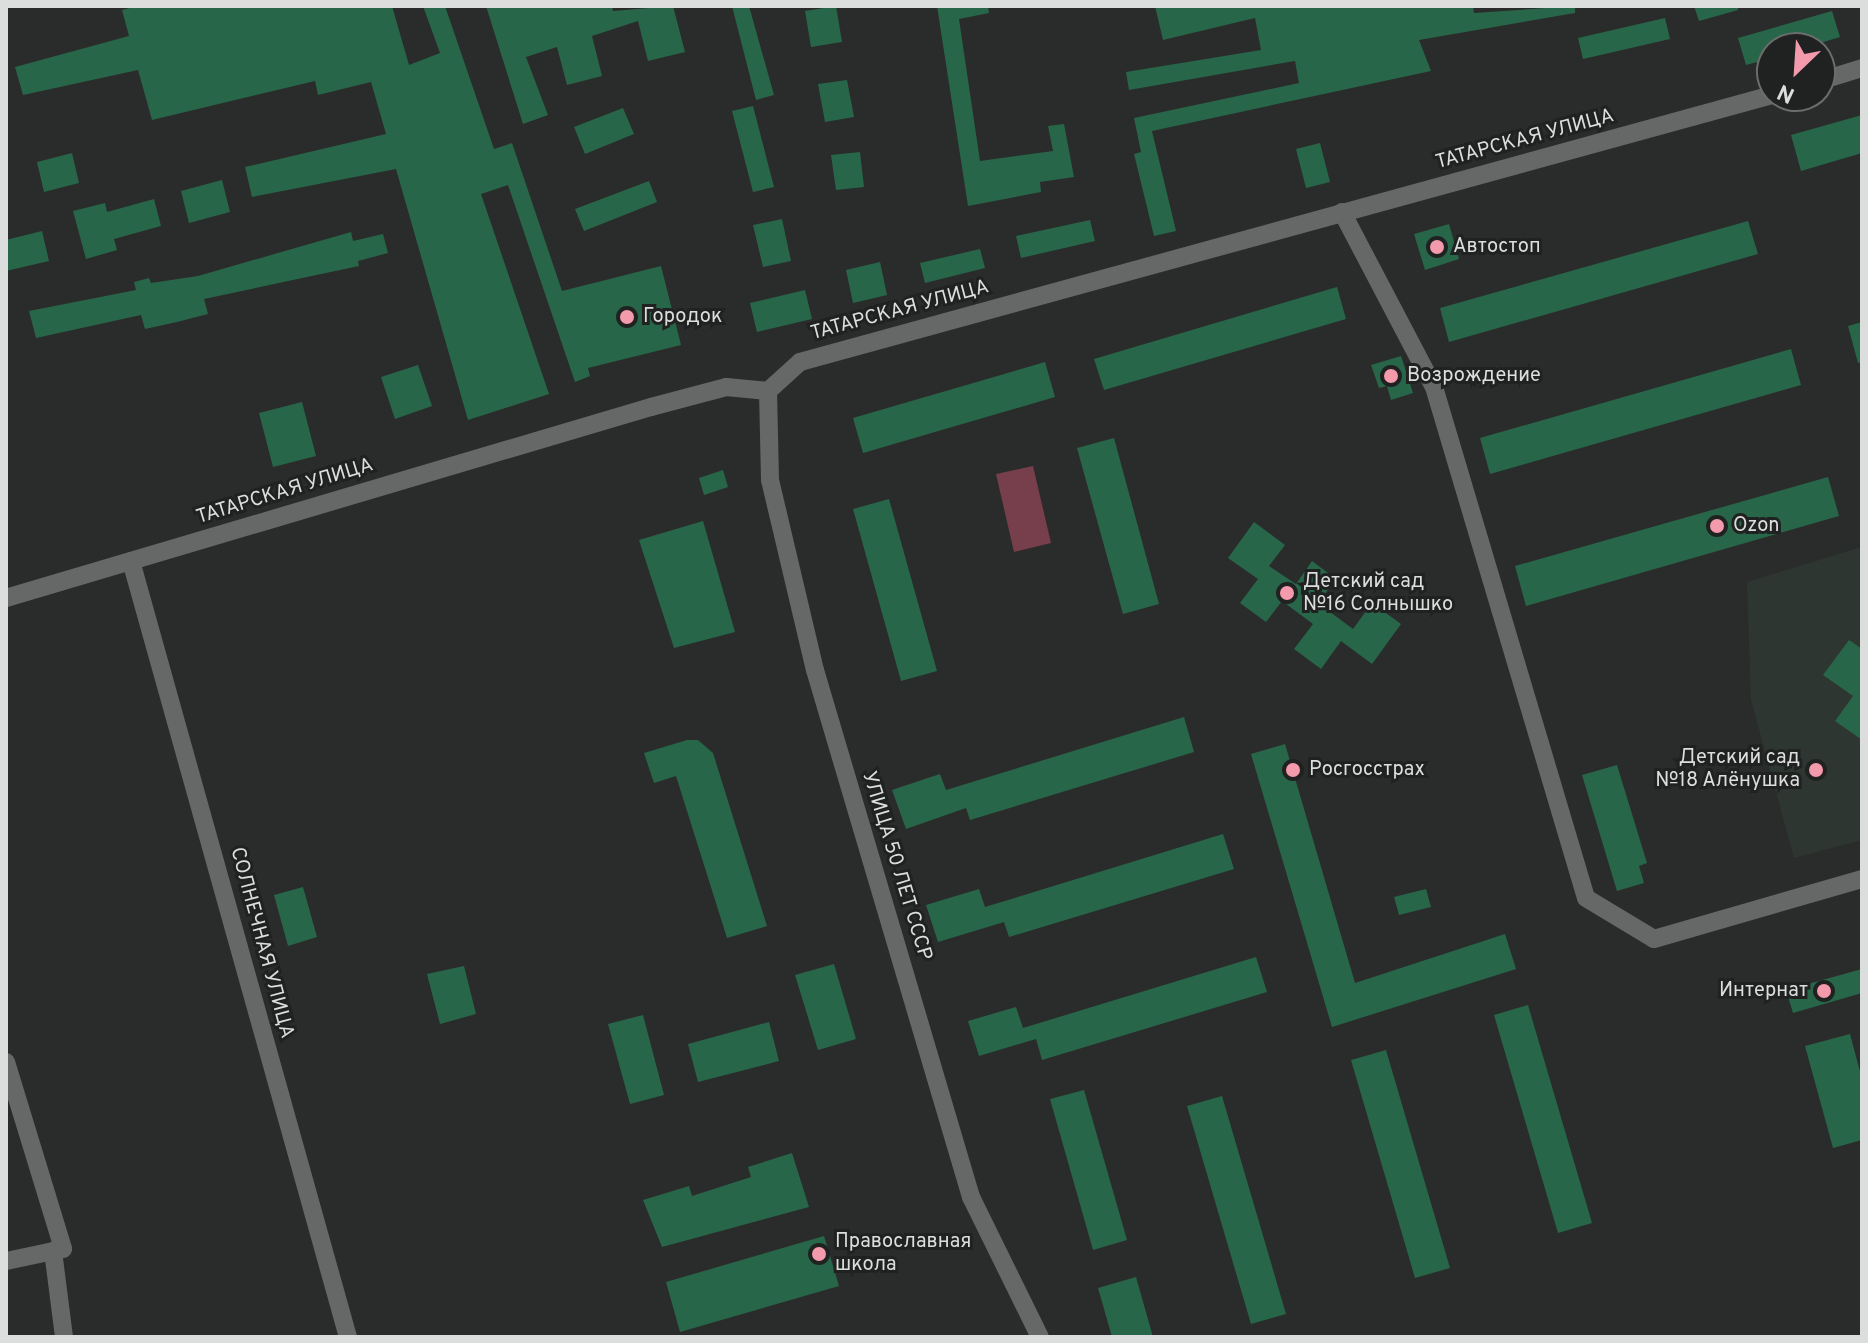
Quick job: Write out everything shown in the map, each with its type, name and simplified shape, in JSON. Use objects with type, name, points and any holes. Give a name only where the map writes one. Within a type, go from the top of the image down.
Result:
[{"type":"street","points":[[1836,76],[1862,68]]},
{"type":"street","name":"ТАТАРСКАЯ УЛИЦА","points":[[6,598],[666,403],[726,387],[768,391],[800,362],[1756,99]]},
{"type":"street","points":[[1342,212],[1434,387],[1586,898],[1654,939],[1862,879]]},
{"type":"street","name":"УЛИЦА 50 ЛЕТ СССР","points":[[768,391],[770,480],[815,670],[971,1197],[1040,1337]]},
{"type":"street","name":"СОЛНЕЧНАЯ УЛИЦА","points":[[131,561],[348,1337]]},
{"type":"street","points":[[6,1062],[58,1250],[64,1337]]},
{"type":"street","points":[[6,1261],[58,1250]]},
{"type":"shaded area","points":[[1033,466],[1051,543],[1014,552],[996,474]]},
{"type":"shaded area","name":"Детский сад №18 Алёнушка","points":[[1862,547],[1862,840],[1794,858],[1751,700],[1747,582]]},
{"type":"building","points":[[137,6],[392,6],[409,65],[440,53],[423,6],[445,6],[494,149],[512,143],[562,291],[661,266],[681,345],[588,368],[590,376],[575,382],[508,185],[481,194],[549,394],[468,420],[396,169],[252,197],[245,167],[386,134],[371,82],[318,95],[315,81],[152,120],[138,70],[23,95],[15,67],[129,36],[122,10]]},
{"type":"building","points":[[486,6],[612,6],[613,11],[673,6],[685,52],[648,61],[638,21],[592,36],[602,76],[567,85],[557,47],[526,57],[548,115],[523,124]]},
{"type":"building","points":[[732,6],[749,6],[774,95],[756,100]]},
{"type":"building","points":[[836,6],[842,42],[811,47],[805,11]]},
{"type":"building","points":[[937,6],[988,6],[989,13],[959,19],[980,161],[1053,151],[1048,126],[1064,124],[1074,177],[1040,182],[1041,192],[968,206]]},
{"type":"building","points":[[1155,6],[1473,6],[1474,13],[1575,6],[1575,13],[1419,40],[1431,71],[1152,131],[1176,231],[1154,236],[1134,154],[1141,152],[1134,118],[1299,83],[1295,61],[1129,90],[1126,72],[1261,50],[1255,18],[1163,40]]},
{"type":"building","points":[[1694,6],[1738,6],[1738,10],[1699,21]]},
{"type":"building","points":[[1832,11],[1840,37],[1836,38],[1836,32],[1759,32]]},
{"type":"building","points":[[1665,18],[1670,39],[1583,59],[1578,38]]},
{"type":"building","points":[[1756,33],[1756,62],[1746,65],[1738,38]]},
{"type":"building","points":[[847,80],[854,117],[825,122],[818,84]]},
{"type":"building","points":[[753,106],[774,187],[753,192],[732,111]]},
{"type":"building","points":[[623,108],[634,134],[585,154],[574,127]]},
{"type":"building","points":[[1862,115],[1862,153],[1801,171],[1791,135]]},
{"type":"building","points":[[1320,143],[1330,182],[1306,188],[1296,149]]},
{"type":"building","points":[[860,152],[864,187],[836,190],[831,155]]},
{"type":"building","points":[[72,153],[79,183],[44,192],[37,162]]},
{"type":"building","points":[[222,180],[230,212],[189,223],[181,191]]},
{"type":"building","points":[[649,181],[657,202],[584,231],[575,209]]},
{"type":"building","points":[[154,199],[161,226],[114,239],[117,250],[86,259],[73,211],[105,203],[107,212]]},
{"type":"building","points":[[782,219],[791,261],[763,267],[753,225]]},
{"type":"building","points":[[1090,220],[1095,241],[1021,258],[1016,236]]},
{"type":"building","points":[[1748,221],[1758,254],[1449,342],[1440,308]]},
{"type":"building","name":"Автостоп","points":[[1449,224],[1459,259],[1425,270],[1414,234]]},
{"type":"building","points":[[42,231],[49,261],[6,271],[6,240]]},
{"type":"building","points":[[351,232],[353,241],[383,234],[388,253],[358,261],[359,266],[204,299],[208,314],[177,322],[145,329],[141,315],[36,338],[29,311],[136,290],[134,282],[149,278],[151,283],[198,276]]},
{"type":"building","points":[[980,249],[985,268],[925,283],[920,263]]},
{"type":"building","points":[[880,262],[887,295],[853,303],[846,270]]},
{"type":"building","points":[[1337,287],[1346,319],[1104,390],[1094,359]]},
{"type":"building","points":[[805,290],[812,319],[757,332],[750,303]]},
{"type":"building","points":[[1862,322],[1862,362],[1858,363],[1848,326]]},
{"type":"building","points":[[1791,349],[1801,385],[1490,474],[1480,438]]},
{"type":"building","name":"Возрождение","points":[[1401,356],[1413,393],[1391,400],[1387,386],[1379,388],[1371,365]]},
{"type":"building","points":[[1045,362],[1055,397],[863,453],[853,418]]},
{"type":"building","points":[[418,365],[432,406],[395,419],[381,377]]},
{"type":"building","points":[[302,402],[316,456],[273,467],[259,413]]},
{"type":"building","points":[[1114,438],[1159,604],[1123,614],[1077,448]]},
{"type":"building","points":[[723,470],[728,487],[704,495],[699,478]]},
{"type":"building","points":[[1828,477],[1839,516],[1526,606],[1515,566]]},
{"type":"building","points":[[889,499],[937,671],[901,681],[853,509]]},
{"type":"building","points":[[703,521],[735,632],[674,648],[639,540]]},
{"type":"building","name":"Детский сад №16 Солнышко","points":[[1254,522],[1285,545],[1269,566],[1296,584],[1312,561],[1336,579],[1318,603],[1353,629],[1372,603],[1401,624],[1372,664],[1341,641],[1321,669],[1294,649],[1313,624],[1282,601],[1266,622],[1240,603],[1258,579],[1228,558]]},
{"type":"building","points":[[1849,640],[1862,649],[1862,740],[1835,721],[1853,696],[1823,675]]},
{"type":"building","points":[[1184,717],[1194,752],[970,820],[966,808],[906,829],[892,790],[940,774],[946,790]]},
{"type":"building","points":[[687,740],[698,740],[713,753],[767,926],[727,938],[676,776],[654,783],[644,753]]},
{"type":"building","points":[[1285,744],[1355,983],[1505,934],[1516,969],[1332,1027],[1251,754]]},
{"type":"building","points":[[1617,765],[1647,863],[1639,866],[1644,883],[1617,891],[1582,775]]},
{"type":"building","points":[[1223,834],[1234,869],[1009,937],[1004,922],[938,942],[926,905],[979,889],[985,907]]},
{"type":"building","points":[[303,887],[317,937],[288,946],[274,895]]},
{"type":"building","points":[[1426,889],[1431,907],[1399,915],[1394,897]]},
{"type":"building","points":[[1256,957],[1267,992],[1042,1060],[1036,1039],[979,1056],[968,1021],[1016,1007],[1023,1028]]},
{"type":"building","points":[[834,964],[856,1039],[818,1050],[795,975]]},
{"type":"building","points":[[464,966],[476,1014],[440,1024],[427,974]]},
{"type":"building","name":"Интернат","points":[[1862,969],[1862,993],[1793,1013],[1786,990]]},
{"type":"building","points":[[1528,1005],[1592,1223],[1558,1233],[1494,1015]]},
{"type":"building","points":[[643,1015],[664,1095],[630,1104],[608,1024]]},
{"type":"building","points":[[769,1022],[779,1061],[698,1082],[688,1044]]},
{"type":"building","points":[[1850,1034],[1862,1079],[1862,1140],[1833,1148],[1805,1046]]},
{"type":"building","points":[[1386,1050],[1450,1268],[1415,1278],[1351,1060]]},
{"type":"building","points":[[1084,1090],[1127,1240],[1093,1250],[1050,1099]]},
{"type":"building","points":[[1222,1096],[1286,1314],[1251,1324],[1187,1106]]},
{"type":"building","points":[[792,1153],[809,1207],[662,1247],[643,1200],[689,1186],[692,1196],[751,1177],[748,1167]]},
{"type":"building","points":[[824,1236],[839,1286],[680,1332],[666,1282]]},
{"type":"building","points":[[1136,1277],[1153,1337],[1112,1337],[1098,1288]]},
{"type":"place","name":"Автостоп","points":[[1437,247]]},
{"type":"place","name":"Городок","points":[[627,317]]},
{"type":"place","name":"Возрождение","points":[[1391,376]]},
{"type":"place","name":"Ozon","points":[[1717,526]]},
{"type":"place","name":"Детский сад №16 Солнышко","points":[[1287,593]]},
{"type":"place","name":"Росгосстрах","points":[[1293,770]]},
{"type":"place","name":"Детский сад №18 Алёнушка","points":[[1816,770]]},
{"type":"place","name":"Интернат","points":[[1824,991]]},
{"type":"place","name":"Православная школа","points":[[819,1254]]}]
